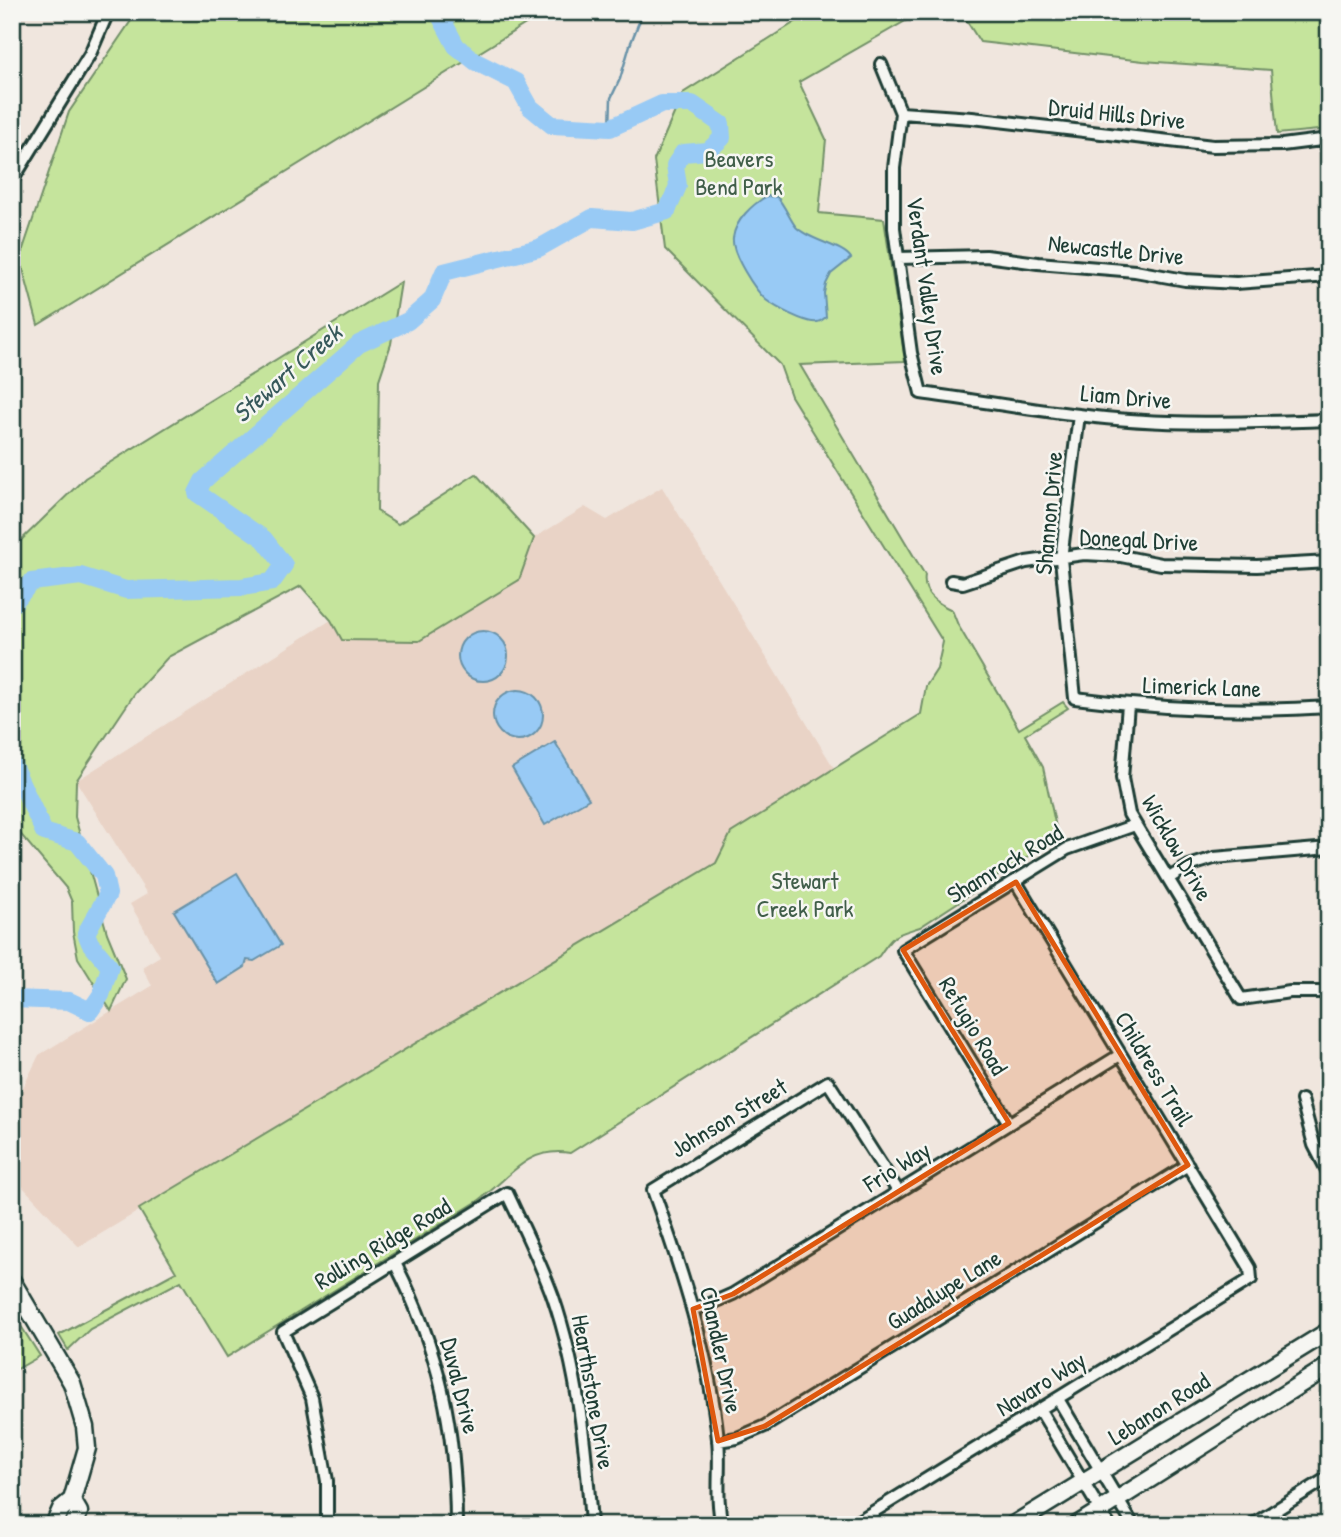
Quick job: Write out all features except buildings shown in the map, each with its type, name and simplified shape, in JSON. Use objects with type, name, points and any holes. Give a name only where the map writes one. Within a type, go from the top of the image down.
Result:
[{"type":"main road","points":[[12,1281],[72,1383],[78,1398],[87,1448],[72,1500],[61,1509],[54,1525]]},
{"type":"main road","name":"Lebanon Road","points":[[1013,1525],[1329,1331]]},
{"type":"main road","points":[[1077,1525],[1329,1366]]},
{"type":"main road","points":[[72,1500],[79,1512],[73,1525]]},
{"type":"street","points":[[12,181],[90,54],[108,12]]},
{"type":"street","name":"Verdant Valley Drive","points":[[881,64],[901,113],[892,198],[911,354],[920,393]]},
{"type":"street","name":"Druid Hills Drive","points":[[901,113],[972,118],[1213,146],[1282,145],[1327,139]]},
{"type":"street","points":[[1327,139],[1329,157]]},
{"type":"street","name":"Newcastle Drive","points":[[898,258],[986,256],[1135,271],[1185,280],[1236,282],[1329,276]]},
{"type":"street","name":"Liam Drive","points":[[920,393],[1079,415],[1221,424],[1329,420]]},
{"type":"street","name":"Shannon Drive","points":[[1075,698],[1061,559],[1079,415]]},
{"type":"street","name":"Donegal Drive","points":[[951,581],[963,583],[1039,559],[1061,559],[1083,554],[1121,556],[1161,564],[1257,566],[1329,562]]},
{"type":"street","name":"Limerick Lane","points":[[1075,698],[1128,705],[1237,711],[1329,707]]},
{"type":"street","name":"Wicklow Drive","points":[[1128,705],[1122,778],[1126,802],[1135,825],[1241,999],[1290,992],[1329,992]]},
{"type":"street","name":"Shamrock Road","points":[[903,950],[1053,857],[1082,842],[1135,825]]},
{"type":"street","points":[[1169,877],[1189,866],[1214,858],[1329,848]]},
{"type":"street","name":"Childress Trail","points":[[1016,882],[1250,1268],[1251,1279]]},
{"type":"street","name":"Refugio Road","points":[[903,950],[1009,1123]]},
{"type":"street","name":"Frio Way","points":[[693,1309],[733,1293],[1121,1055]]},
{"type":"street","name":"Johnson Street","points":[[653,1190],[828,1082],[898,1191]]},
{"type":"street","points":[[1302,1100],[1314,1145],[1329,1174]]},
{"type":"street","name":"Guadalupe Lane","points":[[718,1441],[737,1438],[765,1426],[1188,1165]]},
{"type":"street","name":"Chandler Drive","points":[[653,1190],[693,1309],[718,1441],[718,1496],[722,1525]]},
{"type":"street","name":"Rolling Ridge Road","points":[[327,1525],[327,1481],[312,1398],[283,1332],[340,1294],[507,1193]]},
{"type":"street","name":"Hearthstone Drive","points":[[507,1193],[538,1257],[562,1325],[573,1372],[588,1476],[591,1525]]},
{"type":"street","name":"Duval Drive","points":[[395,1263],[415,1302],[438,1367],[454,1451],[456,1525]]},
{"type":"street","name":"Navaro Way","points":[[852,1525],[1251,1279]]},
{"type":"street","points":[[1058,1399],[1133,1525]]},
{"type":"street","points":[[1040,1410],[1109,1525]]},
{"type":"street","points":[[1252,1525],[1329,1477]]},
{"type":"highlighted area","points":[[1016,882],[1188,1165],[765,1426],[718,1441],[693,1309],[733,1294],[1009,1123],[903,950]]},
{"type":"shaded area","points":[[662,487],[834,768],[732,833],[716,863],[79,1247],[23,1187],[12,1169],[12,1110],[39,1055],[152,986],[142,967],[160,956],[130,904],[147,894],[76,781],[331,620],[343,640],[519,580],[534,538],[585,507],[607,520]]},
{"type":"green space","points":[[137,12],[545,12],[38,325],[20,258],[69,112]]},
{"type":"green space","name":"Stewart Creek Park","points":[[811,12],[921,12],[799,82],[826,139],[819,213],[884,219],[905,361],[800,365],[925,575],[928,593],[952,610],[958,625],[1019,729],[1063,702],[1068,708],[1025,735],[1043,767],[1058,837],[920,927],[896,936],[879,956],[570,1153],[555,1152],[530,1159],[478,1201],[227,1357],[181,1281],[90,1329],[68,1350],[59,1335],[176,1272],[139,1209],[716,863],[731,833],[921,714],[926,686],[937,669],[943,642],[791,396],[780,365],[665,249],[654,160],[683,93]]},
{"type":"green space","points":[[961,12],[1329,12],[1329,129],[1277,134],[1271,70],[1143,61],[980,42]]},
{"type":"green space","points":[[401,282],[391,344],[379,380],[377,511],[398,524],[476,474],[534,538],[519,580],[419,641],[342,640],[331,620],[301,586],[168,657],[135,693],[76,781],[75,817],[107,933],[126,979],[111,1011],[78,958],[73,932],[72,902],[66,888],[12,824],[12,549],[85,478]]},
{"type":"green space","points":[[12,1312],[40,1356],[12,1372]]},
{"type":"water","points":[[767,196],[777,197],[802,232],[841,250],[851,258],[831,274],[826,284],[826,317],[820,322],[798,318],[766,300],[750,280],[736,253],[733,238],[737,225],[751,208]]},
{"type":"water","points":[[483,631],[501,638],[508,656],[501,674],[483,681],[465,674],[458,656],[465,638]]},
{"type":"water","points":[[518,690],[536,697],[543,715],[536,733],[518,740],[500,733],[493,715],[500,697]]},
{"type":"water","points":[[555,742],[589,799],[545,825],[512,768]]},
{"type":"water","points":[[237,873],[281,945],[254,961],[247,960],[245,967],[218,984],[174,911]]},
{"type":"waterway","name":"Stewart Creek","points":[[12,605],[31,582],[81,576],[126,590],[242,587],[272,582],[284,565],[264,539],[197,493],[203,481],[359,344],[408,321],[432,300],[444,272],[539,248],[592,218],[632,221],[667,211],[678,186],[675,165],[683,153],[708,151],[722,138],[721,124],[692,104],[662,104],[610,128],[552,125],[530,107],[516,82],[476,62],[456,46],[438,12]]},
{"type":"waterway","points":[[610,128],[611,98],[643,12]]},
{"type":"waterway","name":"Stewart Creek","points":[[12,763],[44,832],[77,842],[104,876],[108,894],[86,933],[90,943],[110,967],[101,995],[90,1011],[69,1001],[12,999]]},
{"type":"park label","name":"Beavers Bend Park","points":[[739,173]]}]
